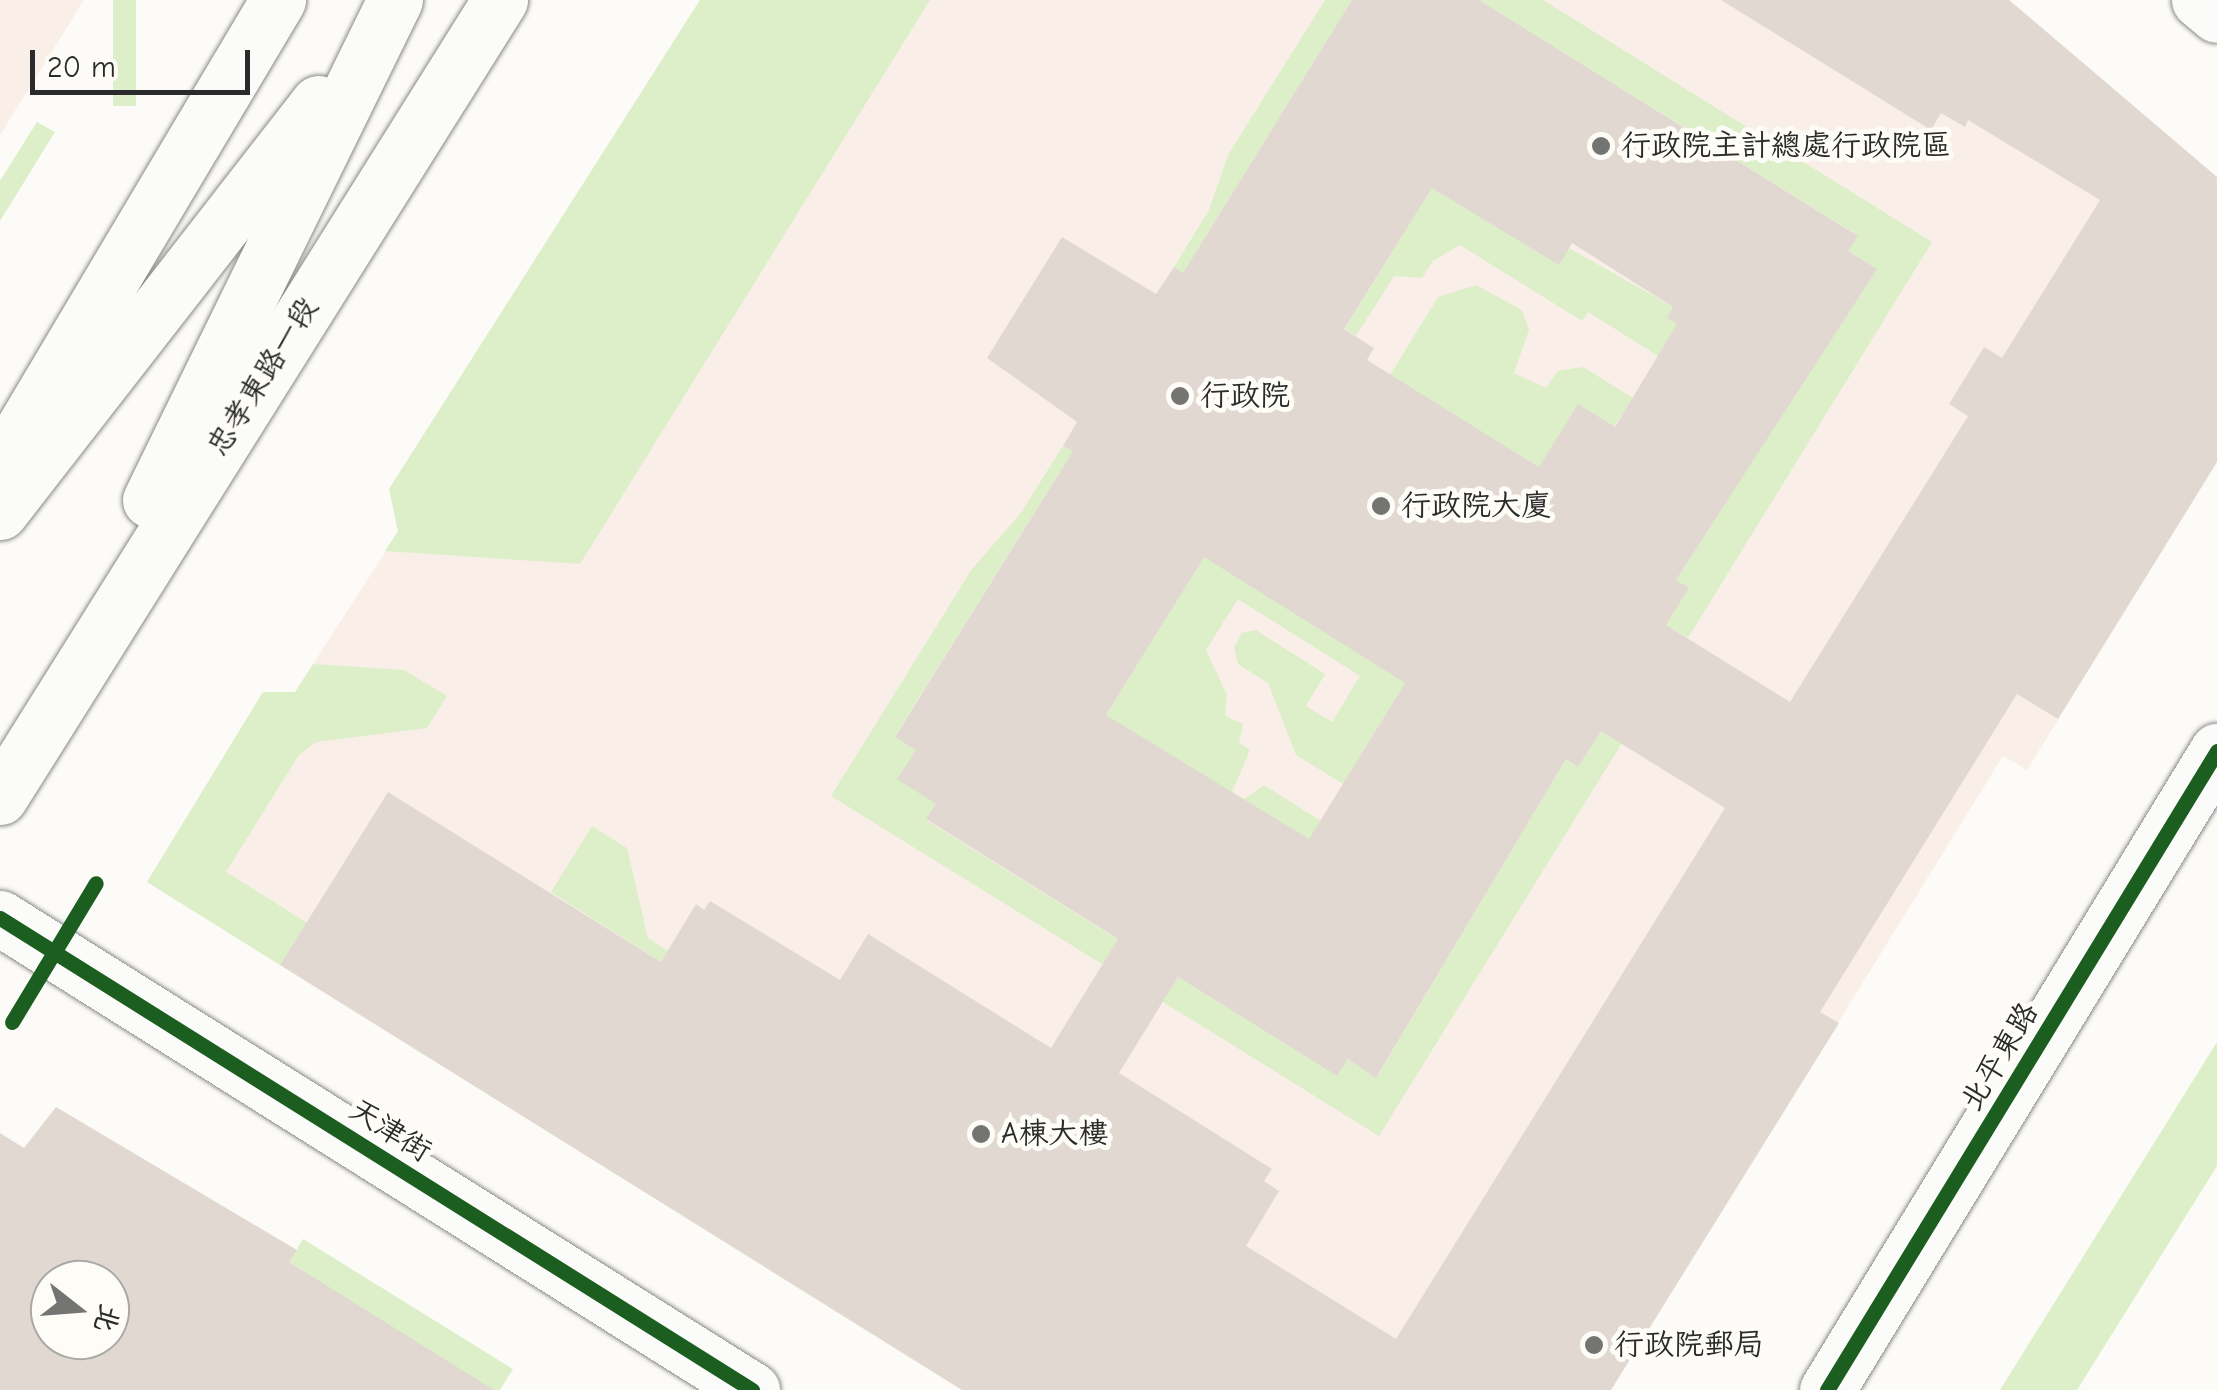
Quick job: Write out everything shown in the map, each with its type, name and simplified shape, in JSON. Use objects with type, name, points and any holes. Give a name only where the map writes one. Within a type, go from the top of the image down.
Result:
[{"type":"main road","points":[[0,466],[278,0]]},
{"type":"main road","name":"忠孝東路一段","points":[[13,776],[500,0]]},
{"type":"main road","points":[[2199,0],[2217,15]]},
{"type":"main road","name":"忠孝東路一段","points":[[13,776],[391,7]]},
{"type":"main road","name":"忠孝東路一段","points":[[0,512],[391,7]]},
{"type":"main road","name":"北平東路","points":[[1827,1390],[2217,750]]},
{"type":"main road","name":"天津街","points":[[0,918],[752,1390]]},
{"type":"shaded area","points":[[0,0],[84,0],[0,135]]},
{"type":"shaded area","name":"行政院","points":[[700,0],[2009,0],[2217,177],[2217,462],[2027,770],[2003,756],[1611,1390],[962,1390],[147,882],[263,692],[295,692],[398,532],[389,489]]},
{"type":"green space","points":[[113,0],[136,0],[136,106],[113,106]]},
{"type":"green space","points":[[700,0],[930,0],[580,564],[385,551],[398,531],[389,489]]},
{"type":"green space","points":[[1325,0],[1352,0],[1183,273],[1174,267],[1209,210],[1228,155]]},
{"type":"green space","points":[[1479,0],[1543,0],[1932,242],[1688,638],[1666,625],[1689,588],[1676,580],[1876,269],[1848,251],[1857,235]]},
{"type":"green space","points":[[37,122],[55,132],[0,221],[0,181]]},
{"type":"green space","points":[[1440,175],[1673,307],[1667,318],[1678,324],[1658,356],[1588,312],[1582,321],[1460,245],[1433,261],[1422,278],[1394,276],[1356,336],[1345,328]]},
{"type":"green space","points":[[1476,285],[1522,310],[1529,330],[1514,373],[1546,388],[1558,371],[1583,367],[1633,398],[1614,427],[1578,405],[1539,467],[1390,375],[1438,297]]},
{"type":"green space","points":[[1063,446],[1073,451],[895,736],[916,750],[936,804],[926,820],[1337,1076],[1348,1059],[1377,1077],[1566,759],[1578,767],[1601,730],[1622,743],[1379,1136],[831,796],[972,569],[1020,514]]},
{"type":"green space","points":[[1211,545],[1405,683],[1343,784],[1296,755],[1268,683],[1238,664],[1234,647],[1242,633],[1256,630],[1325,674],[1306,706],[1332,722],[1360,676],[1238,599],[1206,650],[1227,695],[1225,716],[1243,724],[1239,743],[1250,750],[1232,792],[1100,725]]},
{"type":"green space","points":[[313,664],[404,670],[447,696],[427,728],[316,742],[299,755],[226,872],[312,926],[280,965],[147,882],[263,692],[295,692]]},
{"type":"green space","points":[[1264,785],[1356,843],[1337,873],[1239,803]]},
{"type":"green space","points":[[592,826],[627,848],[648,938],[676,956],[669,967],[551,892]]},
{"type":"green space","points":[[2217,1042],[2217,1166],[2077,1390],[2000,1390]]},
{"type":"green space","points":[[303,1239],[513,1369],[500,1390],[488,1390],[289,1262]]},
{"type":"building","points":[[1352,0],[1479,0],[1858,236],[1848,251],[1877,269],[1676,580],[1689,588],[1666,625],[1790,702],[1968,416],[1949,404],[1984,347],[2002,358],[2100,200],[1968,120],[1965,127],[1941,113],[1931,130],[1721,0],[2009,0],[2217,177],[2217,462],[2058,719],[2017,694],[1820,1012],[1839,1023],[1611,1390],[962,1390],[280,965],[388,792],[661,962],[696,904],[704,910],[710,901],[840,980],[868,934],[1051,1048],[1118,939],[926,819],[936,804],[897,779],[916,750],[895,737],[1073,451],[1063,446],[1077,422],[987,358],[1062,237],[1156,294],[1174,267],[1183,273]],"holes":[[[1432,188],[1559,265],[1572,243],[1673,307],[1667,318],[1677,324],[1615,427],[1578,404],[1539,467],[1367,360],[1374,348],[1344,329]],[[1204,557],[1405,683],[1309,839],[1106,715]],[[1601,731],[1725,808],[1396,1339],[1246,1246],[1279,1191],[1264,1181],[1272,1169],[1119,1073],[1178,977],[1337,1076],[1348,1059],[1376,1078],[1566,759],[1578,767]]]},
{"type":"building","points":[[56,1107],[297,1250],[289,1262],[494,1390],[0,1390],[0,1133],[24,1148]]},
{"type":"cycle path","points":[[1827,1390],[2217,751]]},
{"type":"cycle path","points":[[12,1022],[96,883]]},
{"type":"cycle path","points":[[0,918],[752,1390]]},
{"type":"place","name":"行政院主計總處行政院區","points":[[1601,146]]},
{"type":"place","name":"行政院","points":[[1180,396]]},
{"type":"place","name":"行政院大廈","points":[[1381,506]]},
{"type":"place","name":"A棟大樓","points":[[981,1134]]},
{"type":"place","name":"行政院郵局","points":[[1594,1345]]}]
